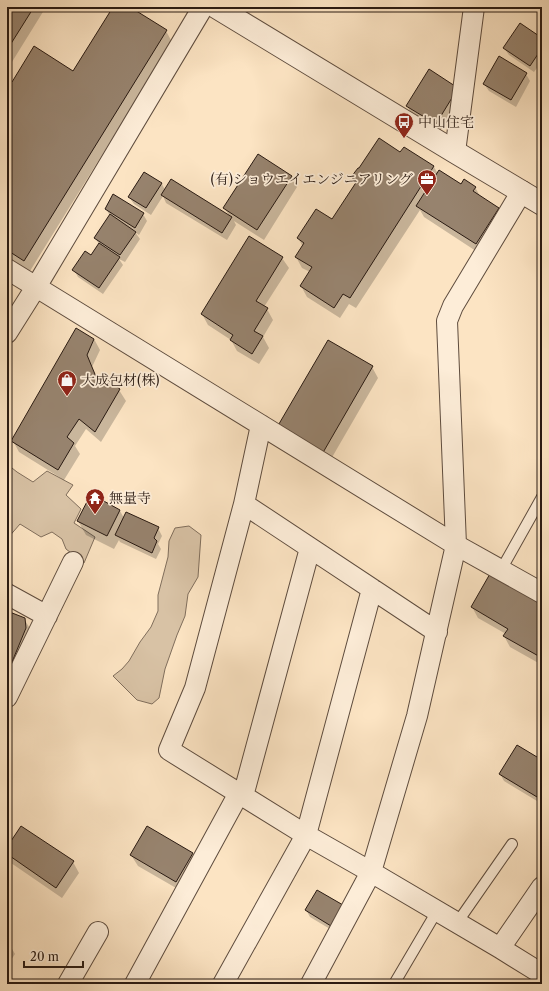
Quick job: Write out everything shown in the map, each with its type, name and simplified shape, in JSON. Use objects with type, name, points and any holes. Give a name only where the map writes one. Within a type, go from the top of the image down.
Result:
[{"type":"street","points":[[7,333],[203,7]]},
{"type":"street","points":[[216,7],[542,204]]},
{"type":"street","points":[[455,152],[474,7]]},
{"type":"street","points":[[311,984],[371,872],[417,716],[456,545],[447,321],[453,306],[522,191]]},
{"type":"street","points":[[7,269],[456,545],[542,593]]},
{"type":"street","points":[[261,425],[244,504],[195,688],[169,750],[306,835],[437,910],[542,974]]},
{"type":"street","points":[[244,504],[437,632]]},
{"type":"street","points":[[135,984],[241,795],[310,548]]},
{"type":"street","points":[[7,697],[73,562]]},
{"type":"street","points":[[223,984],[306,835],[372,589]]},
{"type":"street","points":[[7,594],[46,616]]},
{"type":"street","points":[[500,948],[542,887]]},
{"type":"street","points":[[68,984],[98,932]]},
{"type":"lane","points":[[501,570],[542,496]]},
{"type":"lane","points":[[458,923],[512,844]]},
{"type":"lane","points":[[394,984],[437,910]]},
{"type":"shaded area","points":[[7,464],[33,482],[47,471],[73,485],[66,495],[81,509],[74,523],[95,537],[84,563],[66,549],[62,539],[52,532],[41,537],[20,524],[7,539]]},
{"type":"shaded area","points":[[189,526],[201,535],[198,577],[188,594],[185,616],[165,669],[159,698],[152,704],[137,700],[113,676],[129,661],[151,627],[158,611],[158,595],[168,557],[169,541],[175,528]]},
{"type":"building","points":[[7,7],[34,7],[7,50]]},
{"type":"building","points":[[113,7],[130,7],[167,30],[24,261],[7,250],[7,78],[12,82],[34,46],[73,71]]},
{"type":"building","points":[[520,23],[542,38],[542,48],[530,66],[503,48]]},
{"type":"building","points":[[499,56],[527,73],[511,100],[483,84]]},
{"type":"building","points":[[429,69],[458,88],[436,124],[406,106]]},
{"type":"building","points":[[379,138],[400,152],[404,147],[434,166],[350,298],[343,294],[334,308],[300,286],[312,267],[295,257],[304,243],[297,238],[316,209],[332,219],[357,181],[351,177],[359,168]]},
{"type":"building","points":[[258,154],[292,176],[257,230],[223,208]]},
{"type":"building","points":[[439,170],[461,184],[464,179],[476,187],[473,191],[499,208],[476,244],[416,206]]},
{"type":"building","points":[[144,172],[162,183],[146,208],[128,197]]},
{"type":"building","points":[[171,179],[232,217],[222,233],[161,195]]},
{"type":"building","points":[[113,194],[144,213],[135,228],[105,209]]},
{"type":"building","points":[[110,214],[136,232],[120,255],[94,238]]},
{"type":"building","points":[[249,236],[283,257],[256,301],[268,308],[254,331],[263,336],[252,354],[230,340],[233,335],[201,314]]},
{"type":"building","points":[[99,243],[120,257],[99,288],[72,270],[85,251],[91,255]]},
{"type":"building","points":[[76,328],[94,339],[87,355],[99,384],[103,377],[120,389],[95,432],[79,419],[67,437],[74,443],[58,470],[11,441]]},
{"type":"building","points":[[328,340],[373,366],[321,456],[276,429]]},
{"type":"building","points":[[91,494],[120,510],[107,536],[77,521]]},
{"type":"building","points":[[126,512],[159,527],[154,538],[157,541],[152,553],[115,535]]},
{"type":"building","points":[[491,572],[542,601],[542,658],[503,636],[508,629],[471,607]]},
{"type":"building","points":[[7,611],[25,618],[26,628],[12,662],[7,659]]},
{"type":"building","points":[[517,745],[542,760],[542,800],[499,774]]},
{"type":"building","points":[[21,826],[74,861],[56,888],[7,854],[7,847]]},
{"type":"building","points":[[147,826],[193,853],[176,882],[130,855]]},
{"type":"building","points":[[317,890],[343,905],[331,926],[305,910]]},
{"type":"place","name":"中山住宅","points":[[404,139]]},
{"type":"place","name":"(有)ショウエイエンジニアリング","points":[[427,196]]},
{"type":"place","name":"大成包材(株)","points":[[67,397]]},
{"type":"place","name":"無量寺","points":[[95,515]]}]
